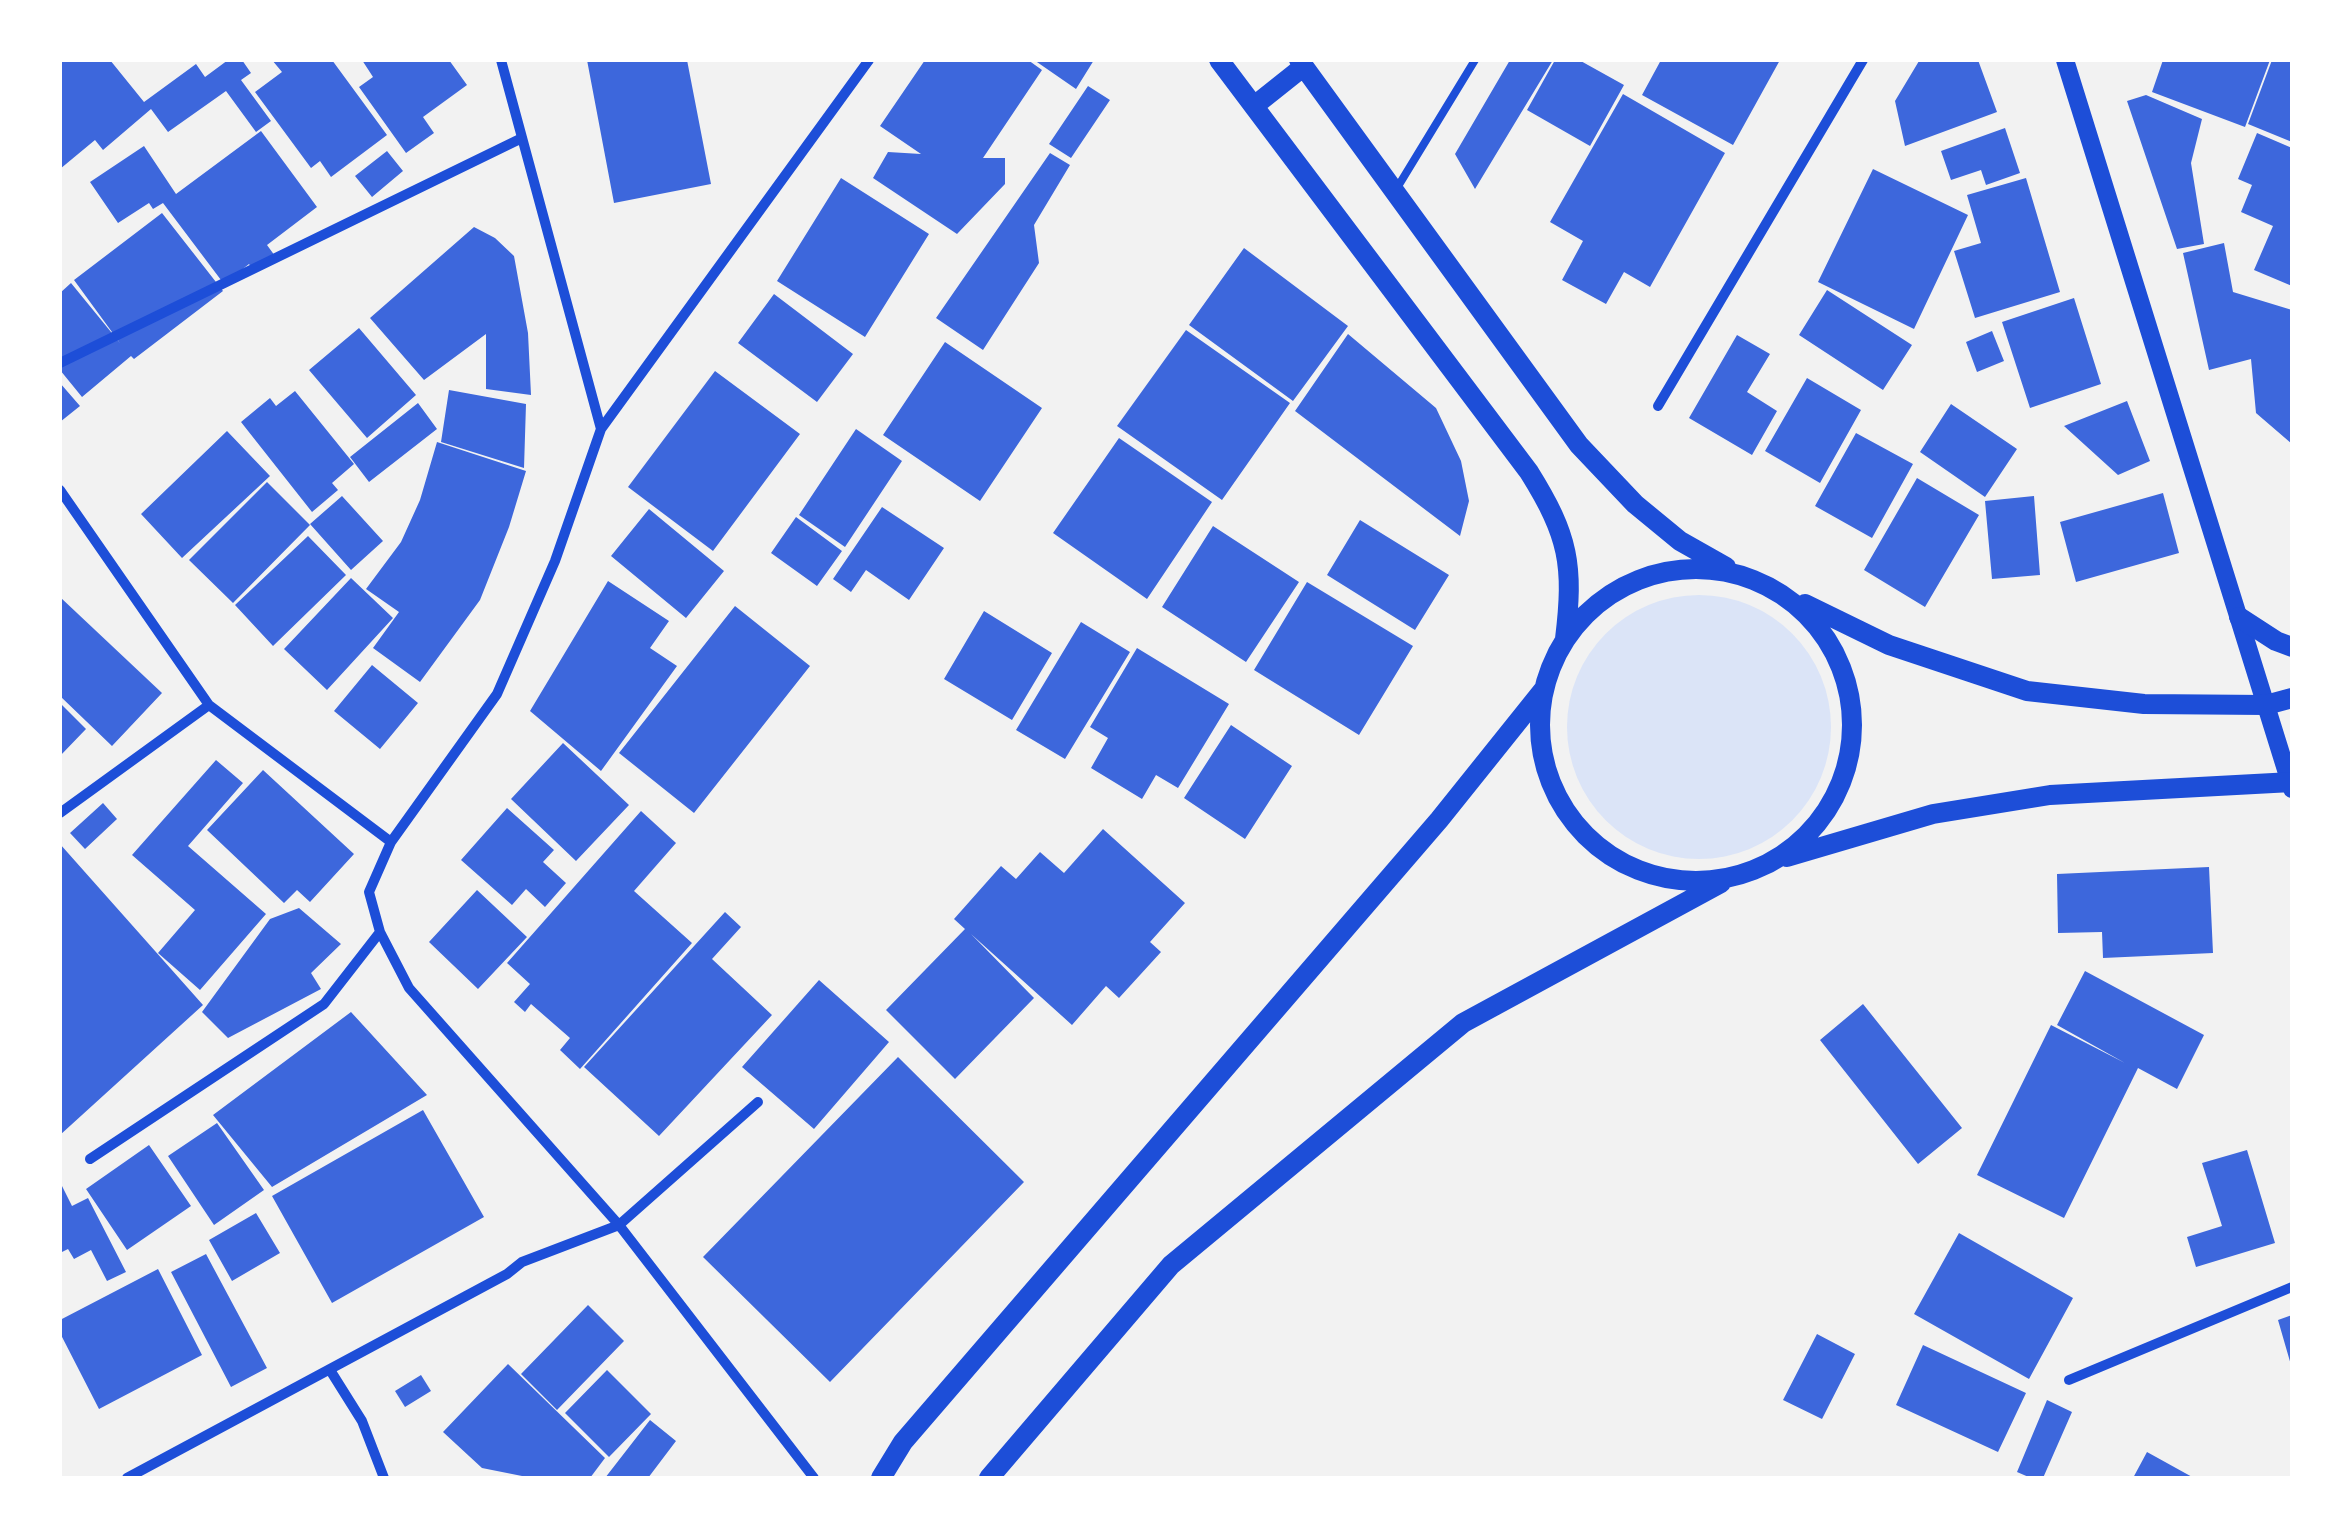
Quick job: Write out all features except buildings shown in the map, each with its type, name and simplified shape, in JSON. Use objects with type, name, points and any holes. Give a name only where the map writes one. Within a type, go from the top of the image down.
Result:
[{"type":"main road","points":[[881,1478],[903,1442],[1439,820],[1544,689],[1564,640],[1571,590],[1567,551],[1556,516],[1530,472],[1219,60]]},
{"type":"main road","points":[[1254,106],[1301,63],[1579,445],[1635,504],[1680,540],[1736,573],[1889,644],[2027,690],[2144,704],[2266,705],[2292,698]]},
{"type":"main road","points":[[1564,640],[1590,609],[1622,586],[1658,572],[1698,568],[1736,573]]},
{"type":"main road","points":[[1775,861],[1810,832],[1836,794],[1850,750],[1851,706],[1839,661],[1815,623],[1780,593]]},
{"type":"main road","points":[[2239,616],[2292,647]]},
{"type":"main road","points":[[1544,689],[1540,742],[1554,792],[1584,835],[1626,866],[1676,882],[1729,878]]},
{"type":"main road","points":[[989,1478],[1171,1265],[1464,1024],[1729,878],[1933,814],[2050,795],[2291,784]]},
{"type":"street","points":[[501,60],[601,429]]},
{"type":"street","points":[[814,1478],[619,1225],[409,988],[380,932],[369,892],[391,842],[497,694],[555,560],[601,429],[869,60]]},
{"type":"street","points":[[1658,406],[1863,60]]},
{"type":"street","points":[[2066,60],[2291,784]]},
{"type":"street","points":[[60,363],[522,138]]},
{"type":"street","points":[[60,490],[209,705],[391,842]]},
{"type":"street","points":[[60,814],[209,705]]},
{"type":"street","points":[[90,1160],[324,1004],[380,932]]},
{"type":"street","points":[[126,1478],[522,1262],[619,1225],[758,1102]]},
{"type":"street","points":[[2070,1380],[2292,1287]]},
{"type":"street","points":[[330,1370],[362,1421],[384,1478]]},
{"type":"lane","points":[[1394,192],[1476,60]]},
{"type":"shaded area","points":[[1699,595],[1749,605],[1792,634],[1821,677],[1831,727],[1821,777],[1792,820],[1749,849],[1699,859],[1649,849],[1606,820],[1577,777],[1567,727],[1577,677],[1606,634],[1649,605]]}]
